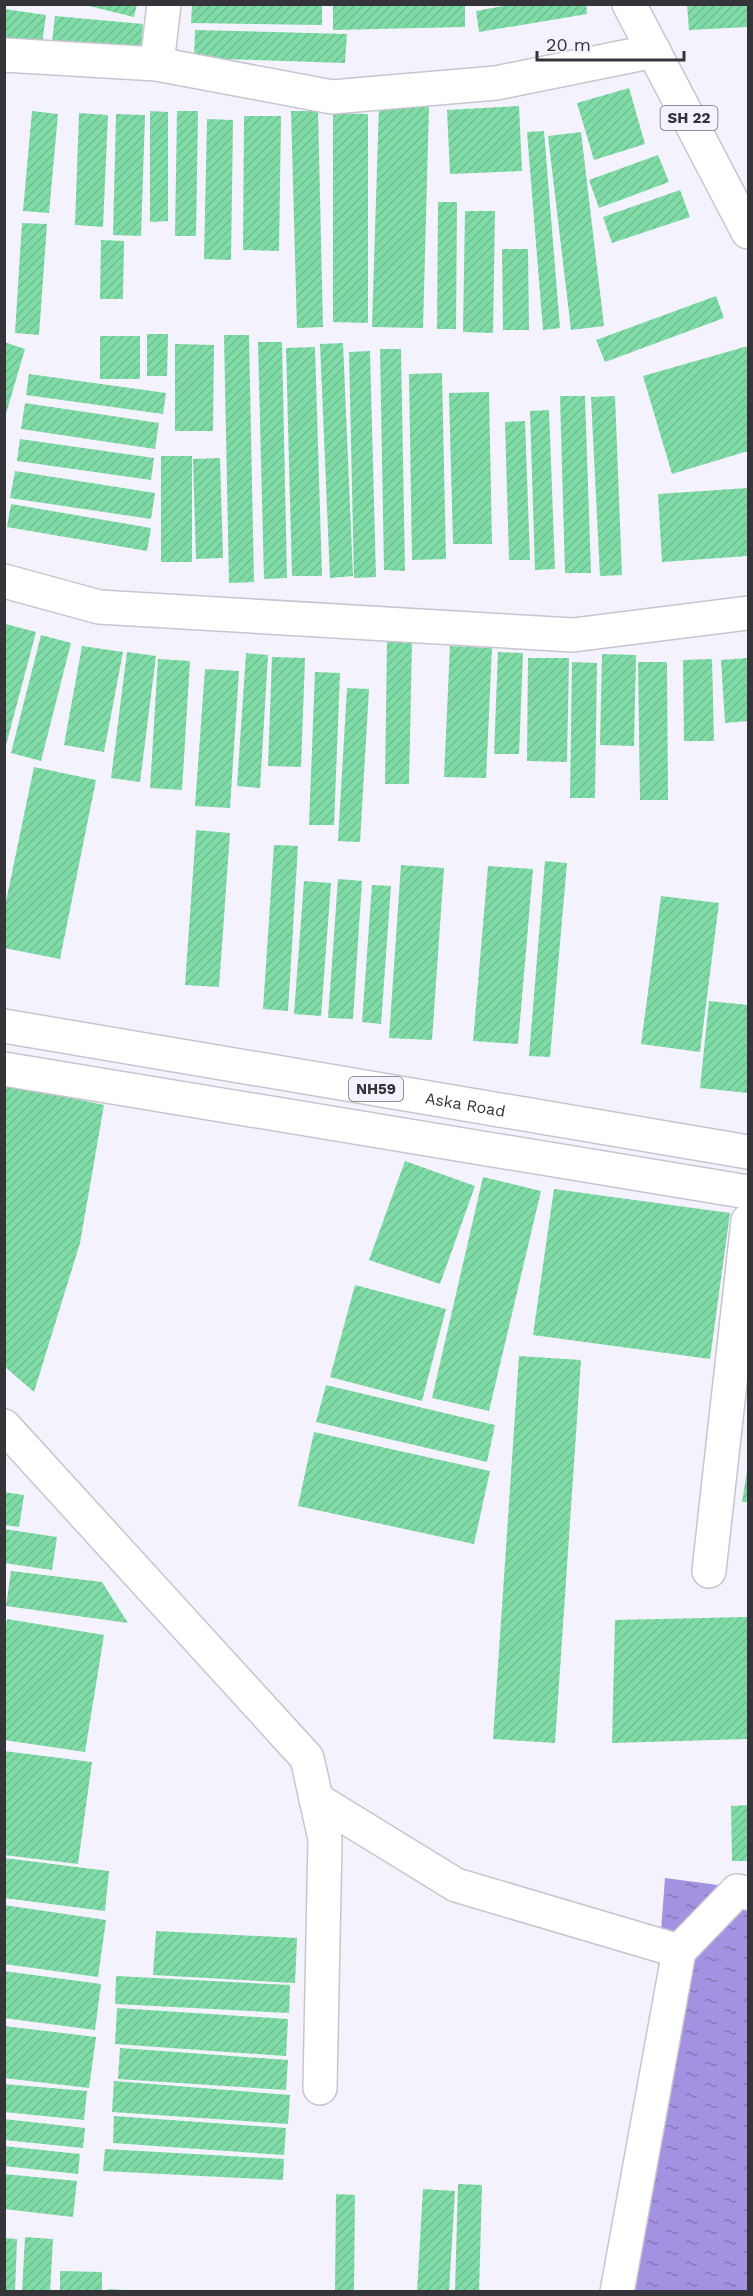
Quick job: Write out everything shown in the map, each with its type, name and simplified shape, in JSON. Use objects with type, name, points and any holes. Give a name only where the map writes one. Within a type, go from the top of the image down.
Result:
[{"type":"main road","points":[[157,64],[164,4]]},
{"type":"main road","name":"SH 22","points":[[629,4],[748,232]]},
{"type":"main road","points":[[4,54],[157,64],[332,97],[496,83],[654,51]]},
{"type":"main road","points":[[4,580],[99,607],[573,635],[748,613]]},
{"type":"main road","name":"Aska Road","points":[[4,1026],[748,1152]]},
{"type":"main road","points":[[4,1069],[748,1192]]},
{"type":"main road","points":[[709,1571],[748,1221]]},
{"type":"main road","points":[[4,1426],[307,1758],[325,1839],[320,2088]]},
{"type":"main road","points":[[316,1799],[456,1885],[679,1951]]},
{"type":"main road","points":[[617,2292],[679,1951],[737,1891],[748,1893]]},
{"type":"water","points":[[665,1878],[748,1889],[748,2291],[634,2292]]},
{"type":"building","points":[[81,4],[137,4],[134,17]]},
{"type":"building","points":[[192,4],[322,4],[322,25],[191,23]]},
{"type":"building","points":[[333,4],[465,4],[465,27],[333,30]]},
{"type":"building","points":[[514,4],[586,4],[587,14],[479,32],[476,11]]},
{"type":"building","points":[[687,4],[748,4],[748,27],[689,30]]},
{"type":"building","points":[[4,9],[46,15],[40,59],[4,54]]},
{"type":"building","points":[[55,16],[143,24],[139,68],[50,59]]},
{"type":"building","points":[[195,30],[347,34],[345,63],[194,58]]},
{"type":"building","points":[[629,88],[645,144],[594,160],[577,103]]},
{"type":"building","points":[[379,105],[429,107],[423,328],[372,327]]},
{"type":"building","points":[[519,106],[522,171],[450,174],[447,110]]},
{"type":"building","points":[[32,111],[58,114],[49,213],[23,211]]},
{"type":"building","points":[[150,111],[168,112],[168,221],[150,222]]},
{"type":"building","points":[[177,111],[198,111],[196,236],[175,236]]},
{"type":"building","points":[[291,111],[318,111],[323,327],[297,328]]},
{"type":"building","points":[[79,113],[108,115],[103,227],[75,225]]},
{"type":"building","points":[[333,113],[368,114],[368,323],[333,322]]},
{"type":"building","points":[[116,114],[145,115],[141,236],[113,235]]},
{"type":"building","points":[[244,116],[281,116],[279,251],[243,250]]},
{"type":"building","points":[[207,119],[233,120],[231,260],[204,259]]},
{"type":"building","points":[[544,131],[560,328],[543,330],[527,132]]},
{"type":"building","points":[[581,132],[604,326],[571,330],[548,136]]},
{"type":"building","points":[[658,155],[669,182],[599,208],[589,180]]},
{"type":"building","points":[[680,190],[690,217],[612,243],[603,217]]},
{"type":"building","points":[[438,202],[457,202],[456,329],[437,329]]},
{"type":"building","points":[[465,211],[495,211],[493,333],[463,332]]},
{"type":"building","points":[[22,223],[47,224],[39,335],[15,333]]},
{"type":"building","points":[[101,240],[124,241],[123,299],[100,299]]},
{"type":"building","points":[[502,249],[528,249],[529,330],[503,330]]},
{"type":"building","points":[[716,296],[724,318],[605,362],[596,340]]},
{"type":"building","points":[[147,334],[168,334],[167,376],[147,376]]},
{"type":"building","points":[[224,335],[249,335],[254,582],[229,583]]},
{"type":"building","points":[[100,336],[140,336],[140,379],[100,379]]},
{"type":"building","points":[[4,342],[25,349],[5,417],[4,417]]},
{"type":"building","points":[[258,342],[282,342],[287,578],[264,579]]},
{"type":"building","points":[[343,343],[353,576],[330,578],[320,344]]},
{"type":"building","points":[[175,344],[214,345],[213,431],[175,431]]},
{"type":"building","points":[[748,346],[748,451],[672,474],[643,376]]},
{"type":"building","points":[[315,347],[322,576],[292,576],[286,348]]},
{"type":"building","points":[[380,349],[401,349],[405,571],[384,570]]},
{"type":"building","points":[[370,351],[376,577],[354,578],[349,352]]},
{"type":"building","points":[[442,373],[446,559],[412,560],[409,374]]},
{"type":"building","points":[[29,374],[166,393],[163,414],[26,395]]},
{"type":"building","points":[[489,392],[492,544],[453,544],[449,393]]},
{"type":"building","points":[[560,396],[585,396],[591,573],[565,573]]},
{"type":"building","points":[[615,396],[622,575],[600,576],[591,397]]},
{"type":"building","points":[[25,403],[159,423],[155,449],[21,429]]},
{"type":"building","points":[[549,410],[555,569],[535,570],[530,411]]},
{"type":"building","points":[[525,421],[530,560],[509,560],[505,422]]},
{"type":"building","points":[[20,439],[154,458],[151,480],[17,461]]},
{"type":"building","points":[[161,456],[192,456],[192,562],[161,562]]},
{"type":"building","points":[[220,458],[223,558],[196,559],[193,459]]},
{"type":"building","points":[[15,471],[155,493],[151,519],[10,498]]},
{"type":"building","points":[[748,488],[748,556],[662,562],[658,494]]},
{"type":"building","points":[[11,504],[151,528],[147,551],[7,527]]},
{"type":"building","points":[[6,624],[36,632],[5,749],[4,630]]},
{"type":"building","points":[[41,635],[71,643],[41,761],[11,753]]},
{"type":"building","points":[[387,641],[412,642],[409,784],[385,784]]},
{"type":"building","points":[[82,646],[123,652],[104,752],[64,745]]},
{"type":"building","points":[[450,646],[492,648],[486,778],[444,777]]},
{"type":"building","points":[[127,652],[156,656],[140,782],[111,778]]},
{"type":"building","points":[[498,652],[523,653],[519,754],[494,754]]},
{"type":"building","points":[[246,653],[268,655],[260,788],[237,786]]},
{"type":"building","points":[[602,654],[636,655],[634,746],[600,745]]},
{"type":"building","points":[[272,657],[305,658],[301,767],[268,766]]},
{"type":"building","points":[[528,658],[569,658],[567,762],[527,761]]},
{"type":"building","points":[[748,658],[748,721],[725,723],[721,660]]},
{"type":"building","points":[[158,659],[190,661],[182,790],[150,788]]},
{"type":"building","points":[[712,659],[714,741],[684,741],[683,660]]},
{"type":"building","points":[[572,662],[597,663],[595,798],[570,798]]},
{"type":"building","points":[[638,662],[667,662],[668,800],[640,800]]},
{"type":"building","points":[[205,669],[239,671],[230,808],[195,806]]},
{"type":"building","points":[[315,672],[340,673],[334,825],[309,825]]},
{"type":"building","points":[[347,688],[369,689],[360,842],[338,841]]},
{"type":"building","points":[[34,767],[96,780],[60,959],[4,948],[4,911]]},
{"type":"building","points":[[196,830],[230,833],[219,987],[185,985]]},
{"type":"building","points":[[274,845],[298,846],[288,1011],[263,1009]]},
{"type":"building","points":[[545,861],[567,863],[550,1057],[529,1056]]},
{"type":"building","points":[[401,865],[444,868],[432,1040],[389,1038]]},
{"type":"building","points":[[488,866],[533,869],[518,1044],[473,1041]]},
{"type":"building","points":[[338,879],[362,881],[353,1019],[328,1018]]},
{"type":"building","points":[[304,881],[331,883],[321,1016],[294,1014]]},
{"type":"building","points":[[372,885],[391,886],[381,1024],[362,1022]]},
{"type":"building","points":[[661,896],[719,903],[700,1052],[641,1044]]},
{"type":"building","points":[[709,1001],[748,1005],[748,1093],[700,1088]]},
{"type":"building","points":[[4,1084],[104,1105],[80,1243],[34,1392],[4,1366]]},
{"type":"building","points":[[405,1161],[475,1186],[440,1284],[369,1260]]},
{"type":"building","points":[[483,1177],[541,1191],[489,1411],[432,1398]]},
{"type":"building","points":[[554,1189],[730,1213],[710,1359],[533,1335]]},
{"type":"building","points":[[355,1285],[446,1309],[422,1401],[330,1377]]},
{"type":"building","points":[[519,1356],[581,1360],[555,1743],[493,1739]]},
{"type":"building","points":[[326,1385],[495,1425],[487,1462],[316,1422]]},
{"type":"building","points":[[314,1432],[490,1471],[474,1544],[298,1506]]},
{"type":"building","points":[[747,1471],[748,1502],[742,1502]]},
{"type":"building","points":[[4,1492],[24,1495],[19,1527],[4,1525]]},
{"type":"building","points":[[4,1529],[57,1537],[52,1570],[4,1563]]},
{"type":"building","points":[[11,1571],[102,1582],[128,1623],[6,1606]]},
{"type":"building","points":[[748,1617],[748,1739],[612,1743],[615,1620]]},
{"type":"building","points":[[7,1619],[104,1635],[85,1752],[4,1740],[4,1634]]},
{"type":"building","points":[[4,1751],[92,1762],[78,1864],[4,1855]]},
{"type":"building","points":[[748,1805],[748,1861],[732,1861],[731,1806]]},
{"type":"building","points":[[4,1858],[109,1871],[105,1911],[4,1898]]},
{"type":"building","points":[[4,1905],[106,1920],[98,1977],[4,1964]]},
{"type":"building","points":[[156,1931],[297,1938],[295,1983],[153,1975]]},
{"type":"building","points":[[4,1971],[101,1984],[95,2030],[4,2018]]},
{"type":"building","points":[[116,1976],[290,1985],[289,2013],[115,2004]]},
{"type":"building","points":[[117,2008],[288,2019],[286,2056],[115,2044]]},
{"type":"building","points":[[4,2026],[96,2037],[89,2088],[4,2078]]},
{"type":"building","points":[[120,2048],[288,2060],[286,2090],[118,2079]]},
{"type":"building","points":[[114,2081],[290,2095],[288,2124],[112,2112]]},
{"type":"building","points":[[4,2084],[87,2091],[84,2120],[4,2112]]},
{"type":"building","points":[[114,2116],[286,2128],[284,2155],[113,2143]]},
{"type":"building","points":[[4,2119],[85,2128],[83,2148],[4,2140]]},
{"type":"building","points":[[4,2146],[80,2154],[78,2174],[4,2166]]},
{"type":"building","points":[[105,2149],[284,2159],[283,2180],[103,2171]]},
{"type":"building","points":[[4,2174],[77,2181],[73,2217],[4,2209]]},
{"type":"building","points":[[458,2184],[482,2185],[479,2292],[455,2292]]},
{"type":"building","points":[[423,2189],[455,2191],[449,2292],[417,2292]]},
{"type":"building","points":[[336,2194],[355,2195],[354,2292],[335,2292]]},
{"type":"building","points":[[25,2237],[53,2239],[50,2292],[22,2292]]},
{"type":"building","points":[[4,2238],[17,2239],[15,2292],[4,2292]]},
{"type":"building","points":[[60,2271],[102,2272],[102,2292],[60,2292]]},
{"type":"building","points":[[108,2289],[124,2290],[124,2292],[108,2292]]}]
